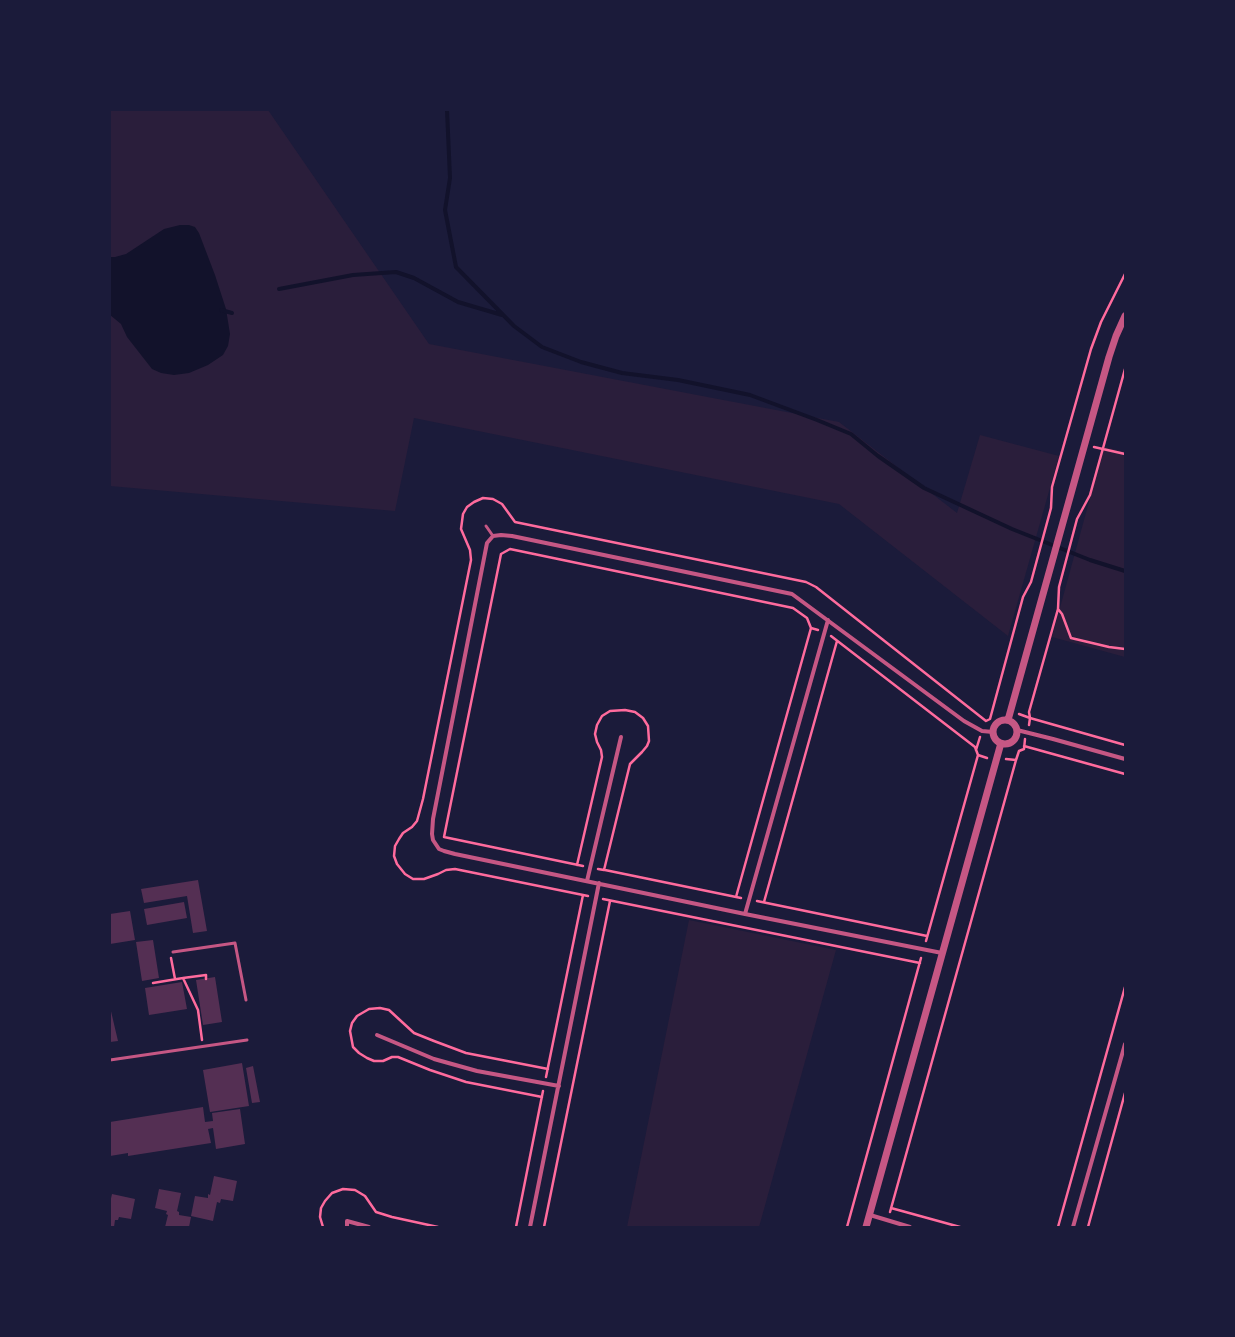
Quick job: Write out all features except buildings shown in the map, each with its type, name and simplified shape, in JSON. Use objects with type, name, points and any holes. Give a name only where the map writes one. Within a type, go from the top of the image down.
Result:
[{"type":"street","points":[[1008,720],[1109,357],[1125,316]]},
{"type":"street","points":[[942,953],[455,854],[444,851],[435,845],[432,834],[435,812],[487,543],[493,536],[512,536],[792,594],[964,721],[982,730],[993,732]]},
{"type":"street","points":[[745,914],[828,620]]},
{"type":"street","points":[[1008,720],[1014,724],[1017,730],[1015,738],[1009,743],[1001,743],[995,739],[993,728],[997,722],[1008,720]]},
{"type":"street","points":[[1017,730],[1125,759]]},
{"type":"street","points":[[587,881],[622,737]]},
{"type":"street","points":[[866,1227],[1001,743]]},
{"type":"street","points":[[530,1227],[599,883]]},
{"type":"street","points":[[377,1035],[434,1059],[477,1071],[559,1086]]},
{"type":"street","points":[[1073,1227],[1123,1059],[1125,1044]]},
{"type":"street","points":[[870,1215],[910,1227]]},
{"type":"street","points":[[347,1227],[347,1221],[369,1227]]},
{"type":"lane","points":[[486,526],[493,536]]},
{"type":"lane","points":[[174,952],[236,942],[246,1000]]},
{"type":"lane","points":[[110,1060],[247,1040]]},
{"type":"path","points":[[920,963],[455,869],[446,870],[424,879],[413,879],[405,874],[397,864],[394,856],[395,846],[403,833],[412,827],[417,820],[424,799],[471,560],[470,550],[461,529],[462,514],[467,507],[474,502],[483,498],[493,499],[502,504],[515,522],[806,582],[816,587],[986,721],[990,718],[1023,597],[1031,582],[1052,508],[1052,486],[1091,349],[1101,322],[1125,274]]},
{"type":"path","points":[[1125,370],[1090,495],[1077,519],[1059,587],[1058,607],[1030,712],[1030,718],[1125,745]]},
{"type":"path","points":[[1084,445],[1125,454]]},
{"type":"path","points":[[577,865],[444,837],[501,554],[510,549],[793,608],[807,618],[811,628],[736,897]]},
{"type":"path","points":[[1058,607],[1072,638],[1109,647],[1125,649]]},
{"type":"path","points":[[811,628],[825,631],[975,747],[978,755],[847,1227]]},
{"type":"path","points":[[764,902],[837,641]]},
{"type":"path","points":[[1024,746],[1125,774]]},
{"type":"path","points":[[887,1221],[1016,760]]},
{"type":"path","points":[[604,870],[927,936]]},
{"type":"path","points":[[516,1227],[583,895]]},
{"type":"path","points":[[544,1227],[610,900]]},
{"type":"path","points":[[174,952],[170,953],[175,979]]},
{"type":"path","points":[[153,983],[206,975],[206,979]]},
{"type":"path","points":[[183,978],[198,1010],[203,1046]]},
{"type":"path","points":[[1058,1227],[1125,987]]},
{"type":"path","points":[[1088,1227],[1125,1093]]},
{"type":"path","points":[[322,1227],[320,1217],[321,1208],[332,1193],[343,1189],[355,1190],[365,1196],[376,1212],[392,1218],[438,1227]]},
{"type":"path","points":[[891,1208],[960,1227]]},
{"type":"shaded area","points":[[110,110],[268,110],[429,344],[839,422],[957,513],[980,435],[1059,456],[1008,636],[839,504],[414,418],[395,511],[110,486]]},
{"type":"shaded area","points":[[180,225],[195,227],[199,233],[226,309],[230,334],[228,346],[223,355],[208,365],[189,373],[174,375],[161,373],[152,369],[127,337],[121,324],[110,315],[110,257],[126,254],[164,229]]},
{"type":"shaded area","points":[[1104,447],[1125,452],[1125,657],[1052,637]]},
{"type":"shaded area","points":[[689,920],[836,950],[759,1227],[627,1227]]},
{"type":"waterway","points":[[447,110],[450,178],[445,210],[456,267],[514,326],[542,347],[581,362],[622,373],[678,380],[750,395],[817,420],[851,434],[878,456],[924,488],[1012,529],[1090,560],[1125,571]]},
{"type":"waterway","points":[[279,289],[353,275],[396,272],[414,278],[458,302],[502,315]]},
{"type":"waterway","points":[[221,310],[232,313]]}]
